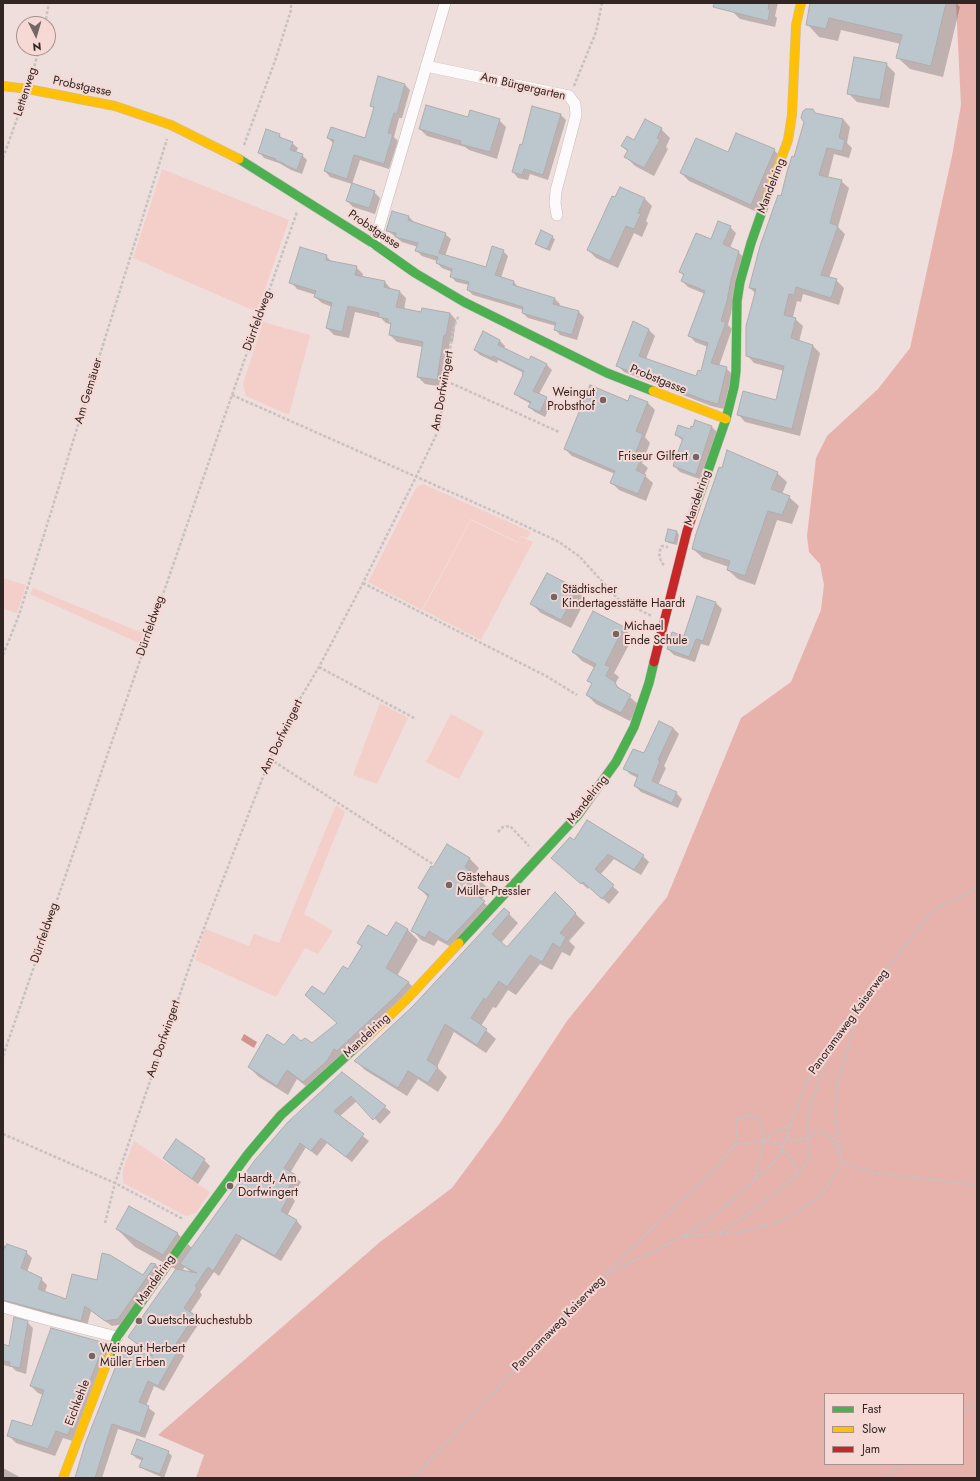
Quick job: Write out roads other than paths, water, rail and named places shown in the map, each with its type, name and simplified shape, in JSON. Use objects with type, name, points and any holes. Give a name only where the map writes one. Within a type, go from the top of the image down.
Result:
[{"type":"street","points":[[374,244],[445,3]]},
{"type":"street","name":"Mandelring","points":[[117,1337],[248,1154],[281,1115],[369,1036],[405,1001],[578,815],[616,762],[634,727],[649,683],[687,531],[726,419],[734,387],[736,371],[736,307],[740,282],[751,243],[788,140],[792,115],[796,25],[801,3]]},
{"type":"street","name":"Am Bürgergarten","points":[[426,66],[569,96],[575,104],[576,115],[556,191],[555,203],[557,215]]},
{"type":"street","name":"Probstgasse","points":[[3,86],[28,89],[115,106],[172,125],[239,159],[303,198],[374,244],[415,273],[464,302],[607,372],[654,392],[726,419]]},
{"type":"street","points":[[3,1307],[117,1337]]},
{"type":"street","name":"Eichkehle","points":[[63,1478],[117,1337]]},
{"type":"place","name":"Weingut Probsthof","points":[[603,400]]},
{"type":"place","name":"Friseur Gilfert","points":[[696,457]]},
{"type":"place","name":"Städtischer Kindertagesstätte Haardt","points":[[554,597]]},
{"type":"place","name":"Michael Ende Schule","points":[[616,634]]},
{"type":"place","name":"Gästehaus Müller-Pressler","points":[[449,885]]},
{"type":"place","name":"Haardt, Am Dorfwingert","points":[[230,1186]]},
{"type":"place","name":"Quetschekuchestubb","points":[[139,1321]]},
{"type":"place","name":"Weingut Herbert Müller Erben","points":[[92,1356]]}]
